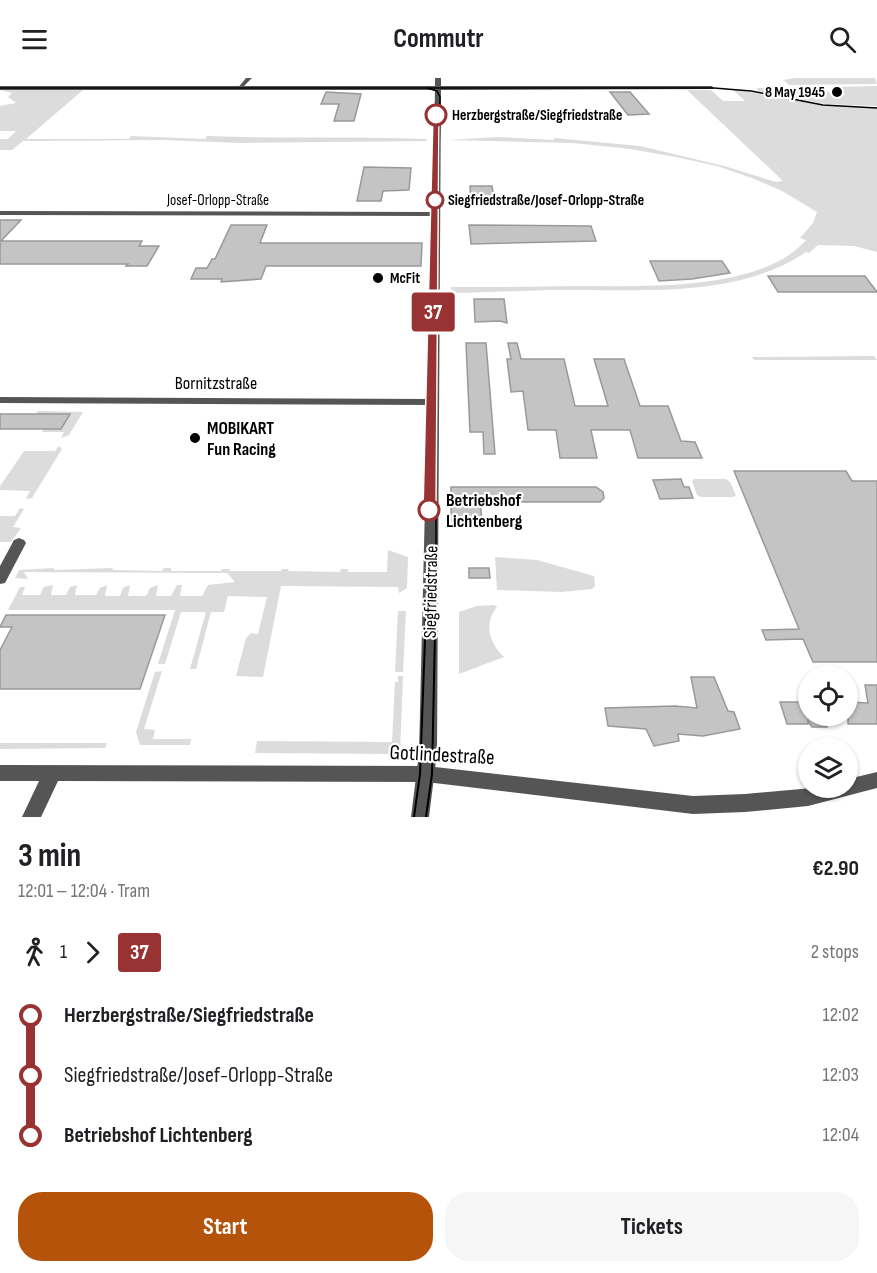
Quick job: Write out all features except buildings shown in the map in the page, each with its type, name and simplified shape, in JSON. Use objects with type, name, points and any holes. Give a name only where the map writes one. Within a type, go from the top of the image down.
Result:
[{"type":"street","points":[[239,88],[249,78]]},
{"type":"street","name":"Siegfriedstraße","points":[[420,817],[426,774],[438,78]]},
{"type":"street","points":[[0,88],[712,88]]},
{"type":"street","name":"Josef-Orlopp-Straße","points":[[0,213],[436,214]]},
{"type":"street","name":"Bornitzstraße","points":[[0,400],[433,402]]},
{"type":"street","points":[[0,579],[19,543]]},
{"type":"street","points":[[30,817],[53,772]]},
{"type":"street","name":"Gotlindestraße","points":[[0,773],[426,774],[694,811],[745,803],[808,798],[877,780]]},
{"type":"shaded area","points":[[875,78],[877,84],[789,85],[783,80]]},
{"type":"shaded area","points":[[877,86],[877,106],[825,104],[758,91],[757,88],[821,87],[833,95],[845,95],[834,87]]},
{"type":"shaded area","points":[[732,89],[821,105],[877,108],[877,252],[854,246],[818,245],[809,253],[806,252],[779,267],[750,278],[688,288],[450,293],[451,287],[635,286],[700,282],[761,269],[786,257],[806,240],[800,238],[813,223],[817,212],[782,191],[752,178],[717,166],[630,149],[573,143],[448,140],[497,137],[554,140],[554,138],[640,146],[724,166],[776,182],[783,181],[687,90],[711,90],[723,101],[745,101]]},
{"type":"shaded area","points":[[0,90],[83,90],[26,139],[129,139],[131,136],[205,139],[207,136],[399,138],[426,139],[427,141],[241,143],[163,140],[23,141],[12,150],[0,150],[0,139],[8,139],[16,131],[0,131],[0,106],[16,103],[8,97],[12,93]]},
{"type":"shaded area","points":[[874,356],[877,360],[754,360],[752,357]]},
{"type":"shaded area","points":[[38,411],[83,412],[69,435],[61,438],[64,432],[42,432],[44,429],[61,429],[70,414],[36,414]]},
{"type":"shaded area","points":[[59,446],[62,449],[32,498],[26,499],[30,491],[0,490],[0,486],[24,451],[55,451]]},
{"type":"shaded area","points":[[694,479],[726,479],[730,482],[736,495],[733,497],[701,497],[697,495],[692,481]]},
{"type":"shaded area","points":[[20,508],[24,509],[13,527],[21,528],[11,542],[0,542],[0,516],[15,516]]},
{"type":"shaded area","points":[[388,550],[408,557],[407,588],[399,593],[398,587],[281,586],[263,677],[236,676],[246,638],[251,633],[258,634],[267,597],[228,596],[224,612],[211,612],[196,669],[190,669],[206,612],[181,612],[165,664],[158,664],[175,610],[8,610],[20,587],[25,587],[22,595],[40,595],[44,587],[53,585],[51,595],[66,595],[70,587],[77,585],[75,595],[96,595],[100,588],[107,585],[105,596],[120,596],[123,588],[130,585],[128,596],[146,596],[150,588],[158,585],[156,596],[171,596],[177,585],[182,585],[180,596],[202,596],[208,585],[235,582],[227,573],[24,572],[28,579],[15,578],[19,570],[113,568],[112,570],[162,571],[164,568],[171,568],[171,571],[230,569],[229,571],[281,571],[289,569],[288,571],[340,572],[341,569],[348,569],[348,572],[387,572]]},
{"type":"shaded area","points":[[495,557],[537,560],[594,576],[595,586],[592,589],[562,592],[497,590]]},
{"type":"shaded area","points":[[494,605],[497,607],[490,620],[490,633],[495,646],[504,657],[459,674],[459,612],[477,606]]},
{"type":"shaded area","points":[[398,611],[406,611],[403,672],[395,672]]},
{"type":"shaded area","points":[[162,671],[144,729],[155,730],[153,739],[191,739],[190,745],[140,745],[136,732],[155,672]]},
{"type":"shaded area","points":[[398,676],[403,676],[400,754],[255,753],[257,741],[392,742],[395,682],[398,682]]},
{"type":"shaded area","points":[[0,743],[107,743],[105,748],[0,749]]},
{"type":"tram line","points":[[0,88],[427,88]]},
{"type":"tram line","points":[[427,88],[714,88],[751,91],[823,105],[877,108]]},
{"type":"tram line","points":[[427,88],[437,91],[440,97],[436,348],[436,586]]},
{"type":"tram line","name":"37","points":[[429,510],[436,115]]},
{"type":"tram line","points":[[427,588],[428,557]]},
{"type":"tram line","points":[[414,817],[420,774],[427,586]]},
{"type":"tram line","points":[[426,817],[432,774],[436,586]]},
{"type":"place","name":"8 May 1945","points":[[837,92]]},
{"type":"place","name":"Herzbergstraße/Siegfriedstraße","points":[[436,115]]},
{"type":"place","name":"Siegfriedstraße/Josef-Orlopp-Straße","points":[[435,200]]},
{"type":"place","name":"McFit","points":[[378,278]]},
{"type":"place","name":"MOBIKART Fun Racing","points":[[195,438]]},
{"type":"place","name":"Betriebshof Lichtenberg","points":[[429,510]]}]
